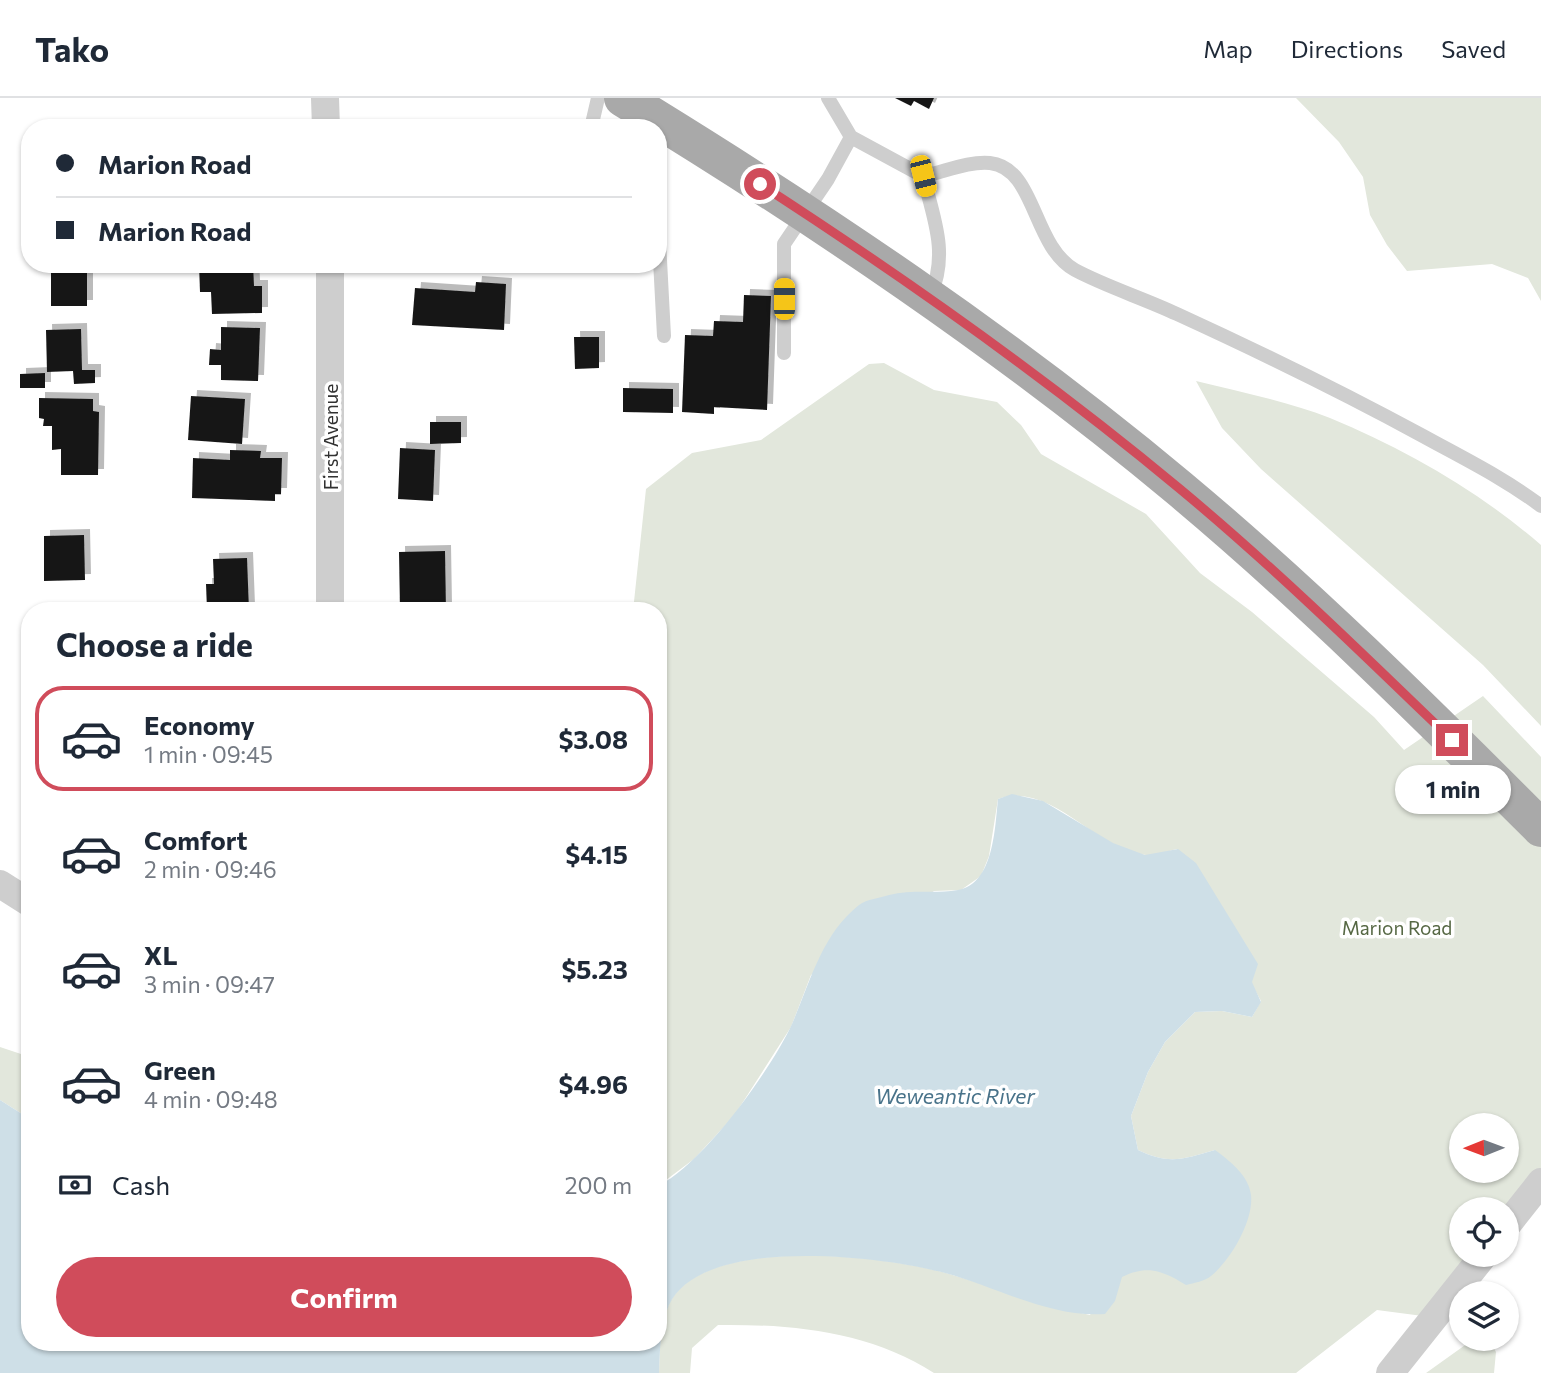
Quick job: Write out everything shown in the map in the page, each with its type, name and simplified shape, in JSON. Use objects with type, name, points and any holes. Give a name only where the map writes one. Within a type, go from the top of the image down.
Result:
[{"type":"main road","points":[[623,98],[656,119]]},
{"type":"main road","points":[[667,126],[804,213],[929,298],[1060,395],[1199,505],[1301,594],[1541,828]]},
{"type":"street","points":[[325,98],[326,119]]},
{"type":"street","name":"First Avenue","points":[[330,273],[330,602]]},
{"type":"street","points":[[0,884],[21,898]]},
{"type":"street","points":[[1519,1210],[1541,1182]]},
{"type":"street","points":[[1390,1373],[1474,1267]]},
{"type":"lane","points":[[593,119],[598,98]]},
{"type":"lane","points":[[828,98],[851,137],[923,176],[968,164],[992,163],[1013,174],[1030,196],[1037,223],[1051,250],[1073,269],[1175,313],[1346,394],[1514,486],[1541,506]]},
{"type":"lane","points":[[784,353],[784,244],[851,137]]},
{"type":"lane","points":[[923,176],[939,238],[940,274],[929,298]]},
{"type":"lane","points":[[661,273],[664,335]]},
{"type":"green space","points":[[1296,98],[1541,98],[1541,301],[1528,278],[1492,264],[1407,271],[1387,245],[1370,215],[1363,177],[1339,142]]},
{"type":"green space","name":"Marion Road","points":[[884,363],[934,390],[997,402],[1021,425],[1041,454],[1146,514],[1200,573],[1252,612],[1374,717],[1404,750],[1483,696],[1541,757],[1541,1178],[1519,1198],[1449,1197],[1449,1267],[1466,1267],[1459,1281],[1449,1281],[1449,1298],[1438,1318],[1377,1310],[1296,1373],[934,1373],[884,1348],[830,1333],[774,1326],[718,1325],[692,1348],[690,1373],[659,1373],[660,1351],[667,1351],[669,1304],[688,1282],[718,1267],[755,1259],[840,1256],[918,1266],[1090,1315],[1120,1259],[1215,1150],[1168,1159],[1138,1150],[1131,1116],[1148,1072],[1165,1042],[1195,1012],[1222,1011],[1252,1017],[1261,1001],[1177,849],[1150,855],[1127,851],[1055,807],[1036,799],[1018,796],[998,799],[989,856],[981,876],[961,890],[934,891],[811,975],[791,1027],[734,1116],[694,1159],[667,1179],[667,602],[634,602],[646,489],[692,453],[761,440],[869,364]]},
{"type":"green space","points":[[1196,381],[1297,407],[1330,418],[1386,443],[1441,473],[1493,507],[1541,545],[1541,726],[1483,665],[1261,469],[1222,428]]},
{"type":"green space","points":[[0,1047],[21,1054],[21,1113],[0,1100]]},
{"type":"green space","points":[[1457,1351],[1496,1352],[1494,1373],[1426,1373]]},
{"type":"water","name":"Weweantic River","points":[[1012,794],[1043,801],[1113,843],[1145,855],[1178,849],[1196,863],[1258,964],[1252,982],[1261,1002],[1252,1017],[1222,1011],[1195,1012],[1165,1042],[1148,1072],[1131,1116],[1138,1150],[1159,1158],[1176,1159],[1215,1150],[1243,1175],[1251,1195],[1251,1205],[1245,1228],[1233,1251],[1209,1278],[1199,1282],[1186,1285],[1163,1273],[1147,1270],[1122,1277],[1115,1301],[1105,1314],[1084,1314],[1044,1306],[965,1279],[917,1267],[840,1257],[796,1256],[755,1259],[717,1268],[688,1283],[667,1310],[667,1180],[695,1158],[715,1137],[769,1066],[792,1024],[826,944],[846,917],[866,901],[898,893],[941,892],[970,886],[986,866],[994,839],[998,799]]},
{"type":"water","name":"Weweantic River","points":[[0,1100],[21,1113],[21,1351],[660,1351],[659,1373],[0,1373]]},
{"type":"building","points":[[895,98],[934,98],[929,109],[914,101],[911,106]]},
{"type":"building","points":[[51,273],[87,273],[87,306],[51,306]]},
{"type":"building","points":[[199,273],[253,273],[254,286],[262,286],[262,313],[212,314],[211,292],[200,292]]},
{"type":"building","points":[[476,282],[506,284],[504,330],[412,325],[415,288],[475,292]]},
{"type":"building","points":[[744,295],[771,296],[767,410],[714,407],[714,414],[682,412],[685,335],[713,336],[714,321],[743,322]]},
{"type":"building","points":[[221,327],[260,328],[258,381],[221,380],[221,365],[209,365],[210,349],[221,350]]},
{"type":"building","points":[[81,329],[82,370],[95,370],[95,383],[74,384],[73,371],[47,372],[46,330]]},
{"type":"building","points":[[574,337],[599,337],[599,368],[575,369]]},
{"type":"building","points":[[45,373],[45,388],[20,388],[20,374]]},
{"type":"building","points":[[623,388],[673,389],[673,413],[623,412]]},
{"type":"building","points":[[191,396],[245,399],[242,444],[188,440]]},
{"type":"building","points":[[39,398],[93,399],[93,411],[99,412],[98,475],[61,475],[61,449],[52,450],[52,426],[43,426],[44,419],[39,418]]},
{"type":"building","points":[[430,422],[461,422],[461,443],[430,444]]},
{"type":"building","points":[[400,448],[435,450],[433,501],[398,499]]},
{"type":"building","points":[[230,450],[261,451],[260,458],[282,458],[281,494],[275,494],[275,501],[192,498],[193,458],[230,460]]},
{"type":"building","points":[[84,535],[85,580],[44,581],[44,536]]},
{"type":"building","points":[[445,551],[446,602],[400,602],[399,552]]},
{"type":"building","points":[[247,558],[249,602],[207,602],[206,584],[214,584],[213,559]]},
{"type":"route","points":[[760,184],[871,255],[1060,395],[1178,488],[1301,594],[1452,740]]}]
